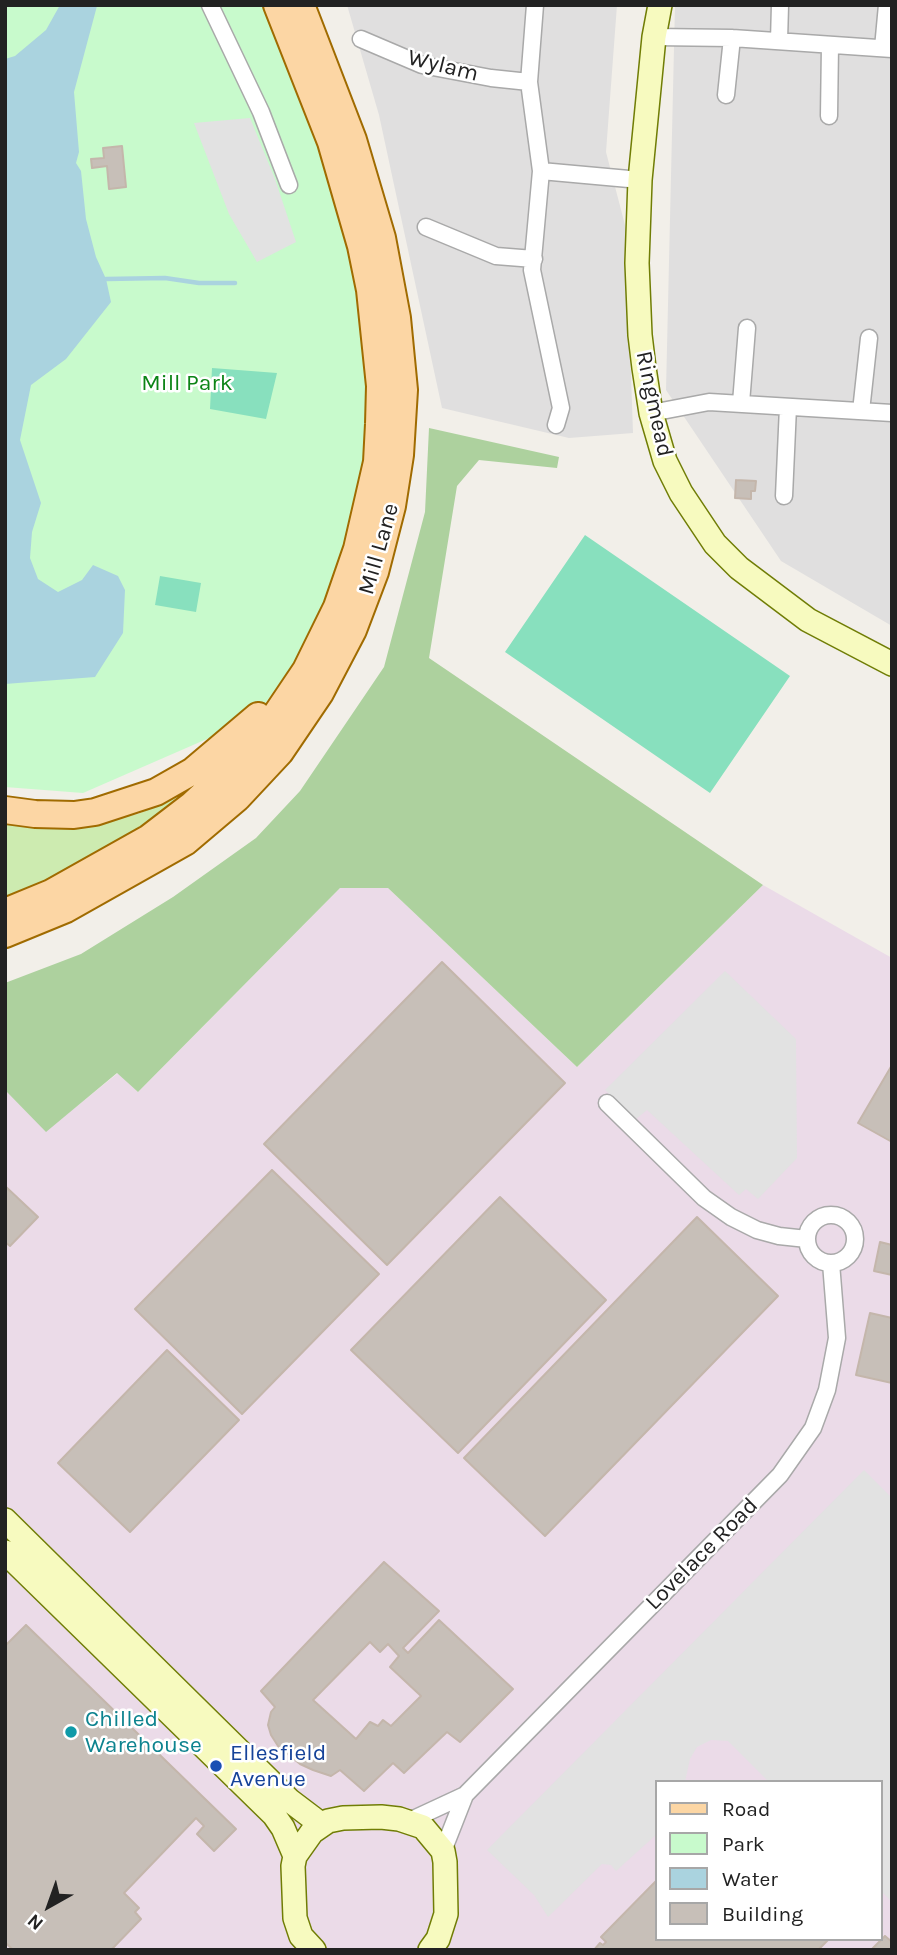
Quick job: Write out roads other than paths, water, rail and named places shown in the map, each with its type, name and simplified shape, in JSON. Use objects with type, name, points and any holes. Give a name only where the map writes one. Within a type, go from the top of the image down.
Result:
[{"type":"main road","name":"Mill Lane","points":[[5,912],[92,872],[170,824],[245,753],[269,725],[306,670],[337,607],[366,520],[377,462],[380,386],[370,290],[358,235],[331,142],[277,5]]},
{"type":"main road","name":"Mill Lane","points":[[5,934],[66,909],[185,842],[237,798],[280,752],[299,727],[338,662],[378,562],[393,506],[400,455],[404,390],[401,353],[382,238],[353,139],[300,5]]},
{"type":"main road","points":[[5,810],[54,816],[74,815],[95,812],[156,792],[193,771],[224,747],[306,670]]},
{"type":"main road","points":[[5,950],[51,929],[138,880],[185,842]]},
{"type":"street","points":[[210,5],[261,112],[289,185]]},
{"type":"street","points":[[535,5],[529,82],[541,171],[532,270],[561,408],[556,425]]},
{"type":"street","name":"Ringmead","points":[[653,5],[654,37]]},
{"type":"street","name":"Ringmead","points":[[660,5],[654,37],[640,180],[637,263],[640,335],[651,413],[664,461],[681,493],[715,544],[739,568],[808,621],[892,664]]},
{"type":"street","points":[[779,40],[780,5]]},
{"type":"street","points":[[654,37],[779,40],[887,49],[887,5]]},
{"type":"street","points":[[726,95],[732,38]]},
{"type":"street","name":"Wylam","points":[[361,39],[422,65],[529,82]]},
{"type":"street","points":[[829,116],[830,45]]},
{"type":"street","points":[[541,171],[640,180]]},
{"type":"street","points":[[426,227],[496,256],[534,259]]},
{"type":"street","points":[[741,403],[747,328]]},
{"type":"street","points":[[862,411],[869,338]]},
{"type":"street","points":[[651,413],[709,402],[892,413]]},
{"type":"street","points":[[784,496],[789,407]]},
{"type":"street","points":[[607,1103],[704,1198],[731,1217],[757,1230],[807,1239]]},
{"type":"street","points":[[824,1216],[837,1216],[848,1223],[854,1235],[853,1248],[844,1259],[831,1263],[817,1258],[808,1246],[807,1239],[814,1222],[824,1216]]},
{"type":"street","name":"Lovelace Road","points":[[409,1821],[465,1795],[772,1483],[800,1448],[821,1411],[832,1370],[837,1338],[831,1263]]},
{"type":"street","points":[[5,1520],[289,1800],[322,1825]]},
{"type":"street","points":[[5,1552],[274,1815],[295,1856],[295,1918],[303,1945]]},
{"type":"street","name":"Lovelace Road","points":[[443,1851],[465,1795]]},
{"type":"street","points":[[295,1856],[306,1839],[322,1825],[343,1818],[380,1817],[409,1821],[423,1827],[443,1851],[445,1862],[446,1914],[430,1950]]},
{"type":"street","points":[[442,1928],[452,1950]]},
{"type":"water","points":[[60,5],[97,6],[74,92],[79,152],[76,163],[81,171],[86,219],[111,302],[66,359],[31,385],[20,440],[41,503],[32,532],[30,558],[38,579],[58,592],[82,580],[93,565],[118,576],[125,590],[123,633],[95,677],[5,684],[5,59],[15,56],[46,30]]},
{"type":"waterway","points":[[106,279],[165,278],[199,283],[235,283]]},
{"type":"place","name":"Chilled Warehouse","points":[[71,1732]]},
{"type":"place","name":"Ellesfield Avenue","points":[[216,1766]]},
{"type":"park label","name":"Mill Park","points":[[187,383]]}]
